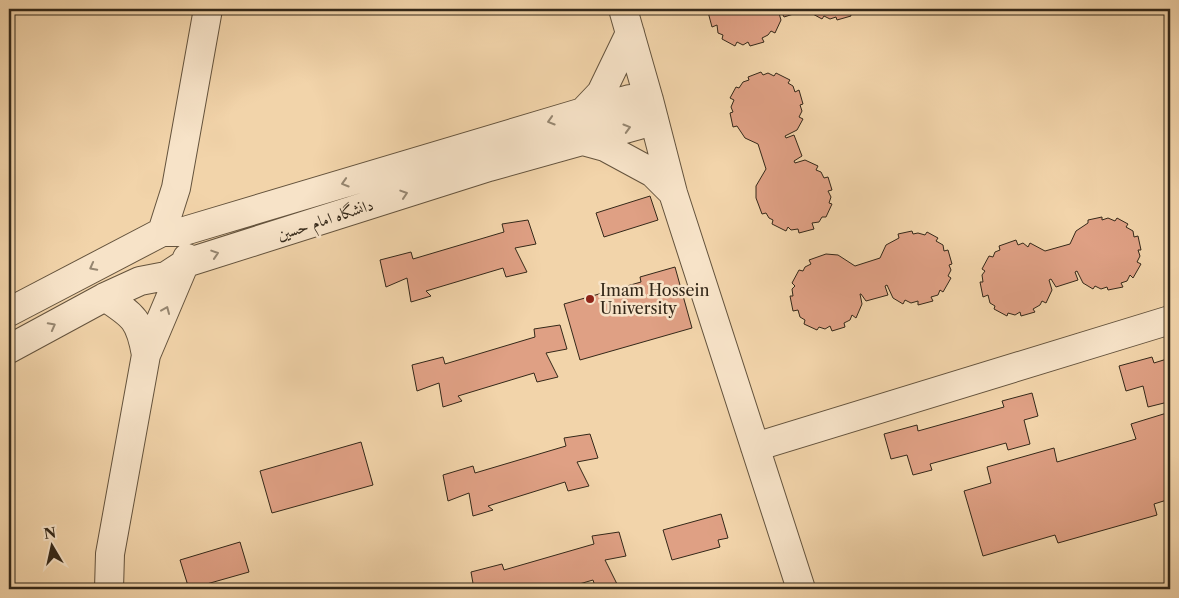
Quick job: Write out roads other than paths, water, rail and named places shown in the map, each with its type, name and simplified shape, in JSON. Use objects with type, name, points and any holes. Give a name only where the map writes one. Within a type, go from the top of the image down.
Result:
[{"type":"lane","points":[[110,589],[110,554],[146,355],[190,251],[172,232],[176,188],[208,9]]},
{"type":"lane","points":[[627,21],[652,109],[673,194],[800,589]]},
{"type":"lane","points":[[583,112],[601,93],[627,21]]},
{"type":"lane","name":"دانشگاه امام حسین","points":[[9,312],[130,248],[172,232],[630,99],[652,109],[639,125],[489,167],[186,263],[166,276],[140,281],[105,297],[9,349]]},
{"type":"lane","points":[[583,141],[605,147],[653,173],[673,194]]},
{"type":"lane","points":[[130,248],[129,260],[133,271],[140,281]]},
{"type":"lane","points":[[105,297],[129,313],[142,332],[146,355]]},
{"type":"lane","points":[[755,447],[1170,320]]},
{"type":"place","name":"Imam Hossein University","points":[[590,299]]}]
